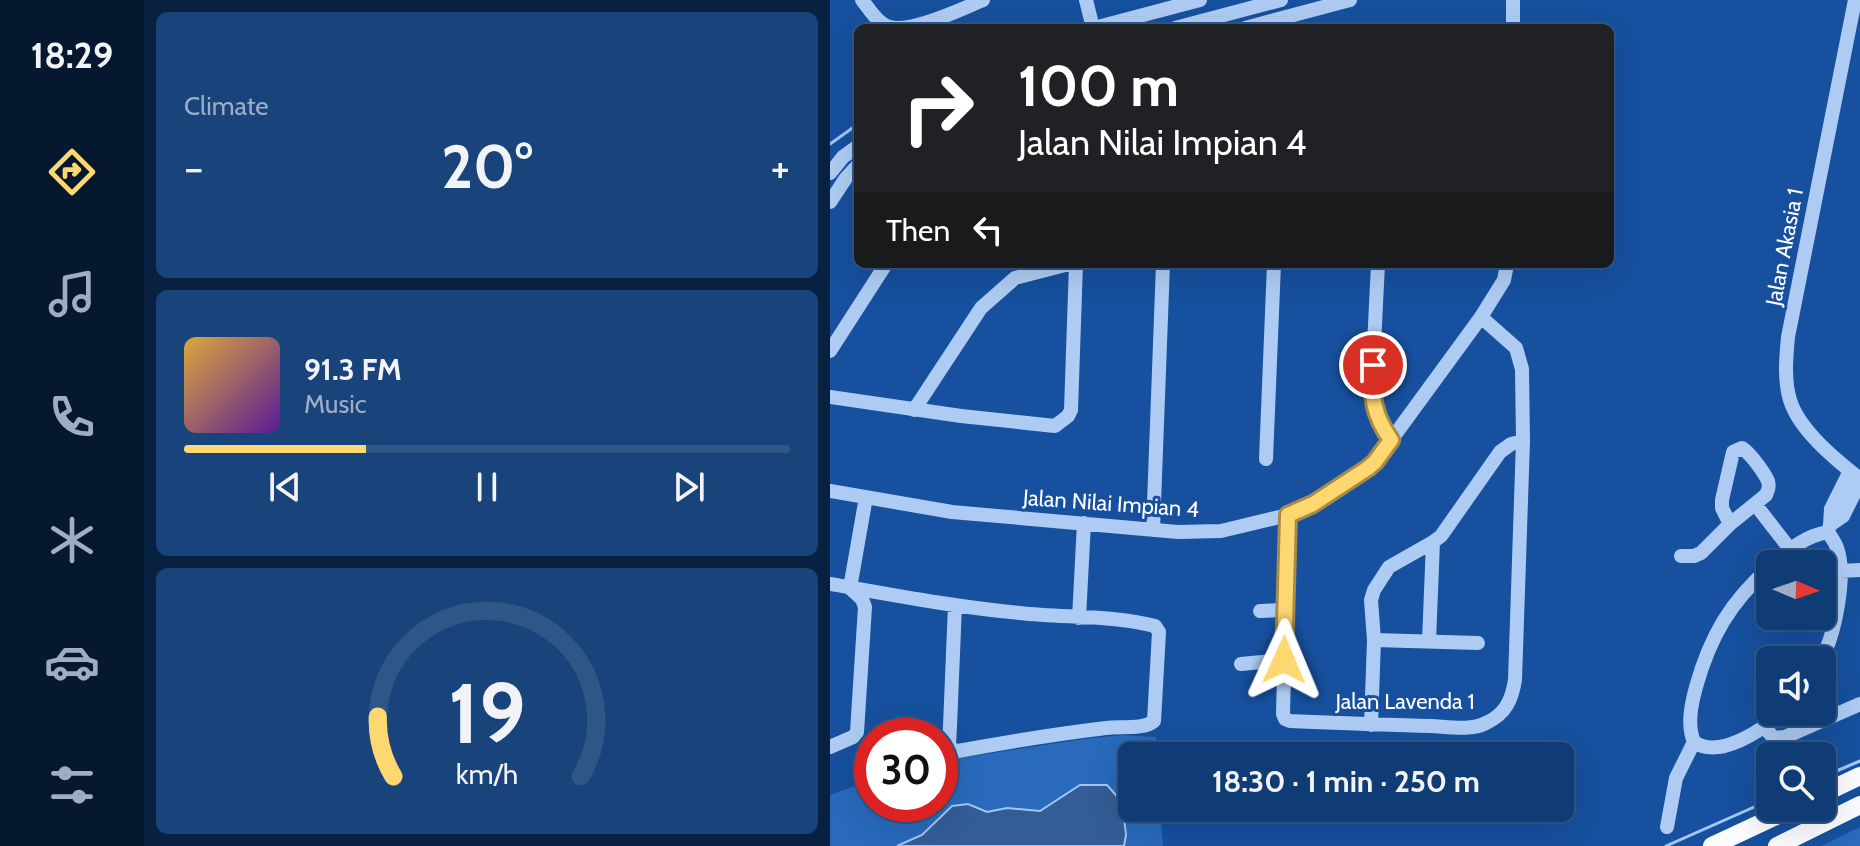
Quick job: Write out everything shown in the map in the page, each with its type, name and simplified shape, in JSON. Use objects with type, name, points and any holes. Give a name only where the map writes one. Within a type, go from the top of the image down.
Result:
[{"type":"main road","points":[[1836,787],[1860,776]]},
{"type":"main road","points":[[1777,846],[1860,805]]},
{"type":"main road","points":[[1712,846],[1763,822]]},
{"type":"street","points":[[862,0],[872,14],[886,24]]},
{"type":"street","points":[[918,24],[983,0]]},
{"type":"street","points":[[1086,0],[1092,24]]},
{"type":"street","points":[[1106,24],[1174,3],[1200,0]]},
{"type":"street","points":[[1185,24],[1227,7],[1281,0]]},
{"type":"street","points":[[1260,24],[1350,0]]},
{"type":"street","points":[[1513,0],[1513,24]]},
{"type":"street","name":"Jalan Akasia 1","points":[[1855,0],[1854,35],[1787,349],[1786,376],[1792,406],[1798,417],[1814,437],[1857,477]]},
{"type":"street","points":[[830,173],[854,149]]},
{"type":"street","points":[[830,202],[854,169]]},
{"type":"street","points":[[830,351],[883,268]]},
{"type":"street","points":[[914,410],[981,308],[1015,278],[1054,268]]},
{"type":"street","points":[[830,397],[914,410],[1057,425],[1071,410],[1076,268]]},
{"type":"street","points":[[1153,530],[1163,268]]},
{"type":"street","points":[[1266,459],[1274,268]]},
{"type":"street","points":[[1378,268],[1373,401],[1377,419],[1391,440]]},
{"type":"street","name":"Jalan Nilai Impian 4","points":[[830,491],[952,512],[1192,533],[1221,531],[1288,515],[1313,504],[1375,462],[1481,317],[1504,280],[1506,268]]},
{"type":"street","name":"Jalan Lavenda 1","points":[[1288,515],[1285,719],[1475,727],[1496,717],[1510,702],[1515,680],[1523,441],[1522,369],[1520,357],[1510,342],[1481,317]]},
{"type":"street","points":[[1371,725],[1374,640],[1371,600],[1374,590],[1389,567],[1433,542],[1450,524],[1500,452],[1511,444],[1523,441]]},
{"type":"street","points":[[1681,556],[1701,553],[1768,492],[1767,480],[1748,452],[1738,448],[1733,452],[1722,500],[1722,508],[1730,524]]},
{"type":"street","points":[[1832,455],[1840,490]]},
{"type":"street","points":[[1826,646],[1834,625],[1840,571],[1838,549],[1829,529],[1830,512],[1840,490],[1857,477]]},
{"type":"street","points":[[1755,504],[1790,549],[1808,537],[1829,529],[1841,518],[1855,501],[1857,477]]},
{"type":"street","points":[[850,588],[866,497]]},
{"type":"street","points":[[1079,618],[1084,523]]},
{"type":"street","points":[[1429,641],[1433,542]]},
{"type":"street","points":[[1840,571],[1860,570]]},
{"type":"street","points":[[1667,827],[1676,778],[1694,742],[1690,727],[1692,708],[1704,659],[1715,633],[1734,605],[1756,582]]},
{"type":"street","points":[[830,584],[1022,614],[1153,625],[1159,632],[1154,718],[1150,724],[952,750],[949,744],[955,605]]},
{"type":"street","points":[[830,747],[855,736],[859,718],[865,607],[862,599],[850,588]]},
{"type":"street","points":[[1260,611],[1285,610]]},
{"type":"street","points":[[1374,640],[1478,643]]},
{"type":"street","points":[[1241,664],[1284,660]]},
{"type":"street","points":[[1694,742],[1704,748],[1714,748],[1752,735],[1764,727],[1774,738],[1785,737],[1860,704]]},
{"type":"shaded area","points":[[1123,735],[1156,737],[1156,742],[1118,742],[1118,822],[1161,822],[1163,846],[830,846],[830,795],[854,786],[854,822],[958,822],[958,758]]},
{"type":"shaded area","points":[[1080,785],[1107,785],[1118,797],[1118,822],[1124,822],[1124,846],[897,846],[922,835],[935,822],[958,822],[958,805],[968,804],[987,812],[1007,808],[1040,811]]},
{"type":"shaded area","points":[[1860,827],[1860,846],[1821,846]]},
{"type":"waterway","points":[[830,144],[854,127]]},
{"type":"waterway","points":[[1836,771],[1860,761]]},
{"type":"waterway","points":[[1666,846],[1756,806]]},
{"type":"route","points":[[1284,660],[1288,515],[1313,504],[1368,468],[1391,440],[1375,411],[1373,365]]}]
